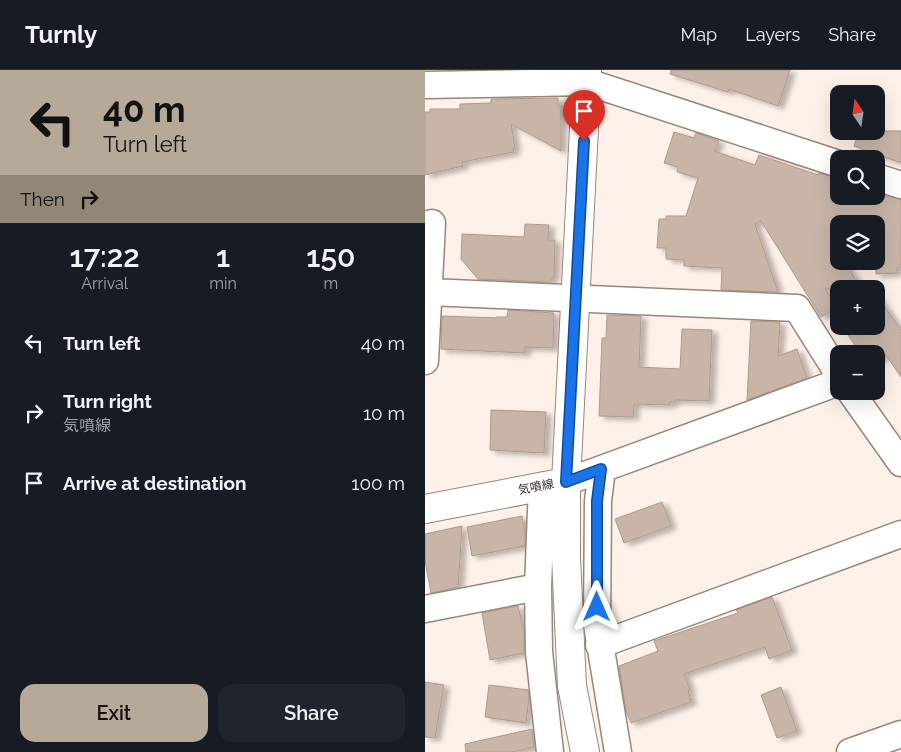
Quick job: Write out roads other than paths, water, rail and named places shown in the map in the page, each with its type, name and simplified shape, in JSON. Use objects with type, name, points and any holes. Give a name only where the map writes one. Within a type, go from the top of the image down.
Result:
[{"type":"street","points":[[425,85],[587,76],[830,161]]},
{"type":"street","name":"気噴線","points":[[425,509],[554,484],[576,297],[587,76]]},
{"type":"street","points":[[885,180],[901,185]]},
{"type":"street","points":[[425,225],[432,223],[425,361]]},
{"type":"street","points":[[429,292],[797,308],[830,361]]},
{"type":"street","points":[[554,484],[601,469],[830,385]]},
{"type":"street","points":[[857,400],[899,455]]},
{"type":"street","points":[[601,469],[597,501],[597,625],[618,752]]},
{"type":"street","points":[[551,752],[539,652],[538,587],[554,484]]},
{"type":"street","points":[[554,484],[566,558],[571,686],[585,752]]},
{"type":"street","points":[[599,645],[901,534]]},
{"type":"street","points":[[425,609],[538,587]]},
{"type":"street","points":[[850,752],[901,734]]}]
